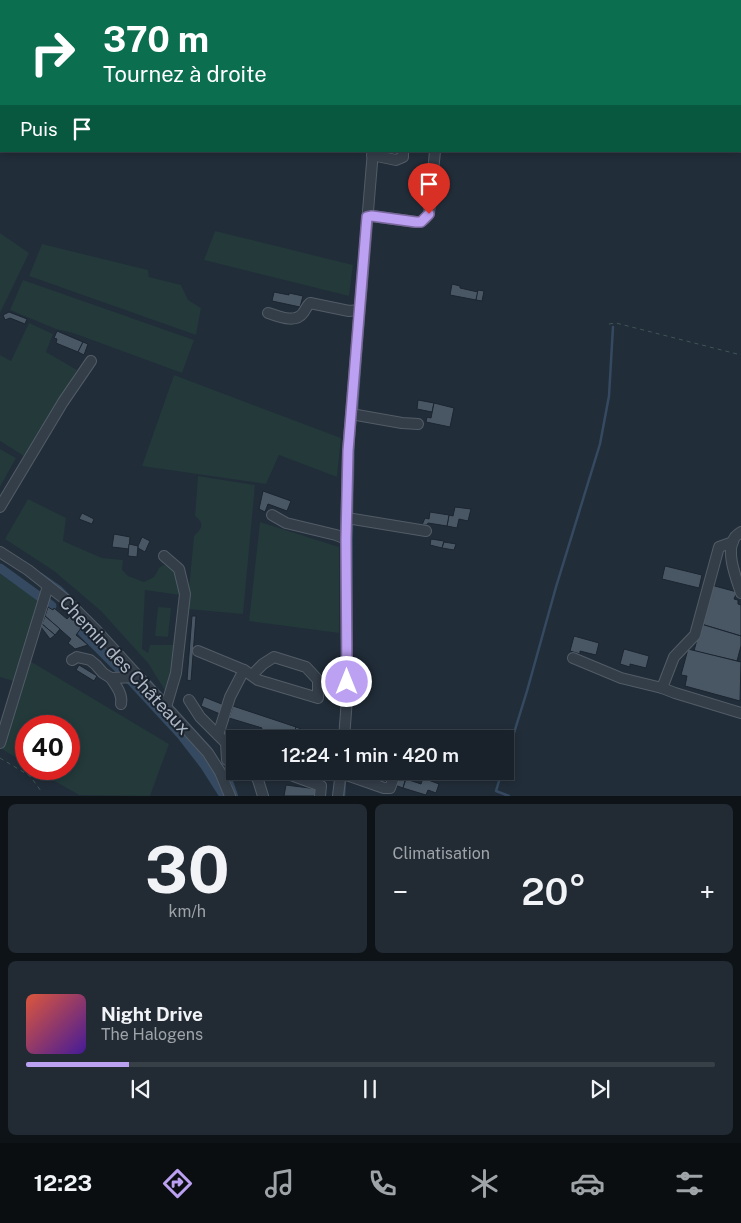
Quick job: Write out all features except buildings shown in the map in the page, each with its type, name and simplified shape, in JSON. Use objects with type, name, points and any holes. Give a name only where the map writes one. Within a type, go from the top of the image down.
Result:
[{"type":"street","points":[[345,730],[347,689],[346,539],[348,451],[372,153],[396,160],[403,157],[403,152]]},
{"type":"street","points":[[367,217],[421,222],[429,214],[435,152]]},
{"type":"street","points":[[268,313],[297,319],[303,314],[310,303],[349,311],[359,310]]},
{"type":"street","points":[[0,507],[63,402],[91,361]]},
{"type":"street","points":[[351,414],[418,424]]},
{"type":"street","points":[[272,515],[286,522],[346,539]]},
{"type":"street","points":[[347,518],[426,531]]},
{"type":"street","points":[[741,532],[731,546],[731,559],[741,593]]},
{"type":"street","points":[[662,688],[674,657],[695,635],[719,548],[733,542]]},
{"type":"street","name":"Chemin des Châteaux","points":[[0,552],[28,570],[66,600],[208,753],[220,772],[230,796]]},
{"type":"street","points":[[164,556],[179,569],[185,594],[176,673],[166,708]]},
{"type":"street","points":[[0,743],[48,586]]},
{"type":"street","points":[[198,651],[248,672],[258,680],[318,698],[318,680],[306,667],[274,657],[248,672],[230,697],[218,735]]},
{"type":"street","points":[[72,660],[78,657],[90,660],[111,678],[122,698],[121,704]]},
{"type":"street","points":[[573,658],[621,678],[662,688],[675,694],[741,713]]},
{"type":"street","points":[[111,678],[138,677]]},
{"type":"street","points":[[189,700],[200,717],[226,743]]},
{"type":"street","points":[[216,765],[226,762]]},
{"type":"street","points":[[258,780],[263,796]]},
{"type":"street","points":[[305,780],[321,786],[320,796]]},
{"type":"street","points":[[338,796],[340,780]]},
{"type":"street","points":[[362,780],[384,788],[390,788],[393,780]]},
{"type":"path","points":[[609,324],[616,323],[741,355]]},
{"type":"path","points":[[0,758],[30,776],[41,791]]},
{"type":"green space","points":[[215,231],[353,265],[349,296],[204,260]]},
{"type":"green space","points":[[0,233],[29,253],[0,313]]},
{"type":"green space","points":[[42,244],[148,270],[149,277],[181,285],[188,300],[201,308],[196,335],[29,276]]},
{"type":"green space","points":[[23,280],[194,340],[182,373],[73,333],[56,329],[10,310]]},
{"type":"green space","points":[[29,323],[53,334],[46,352],[77,370],[24,456],[0,441],[0,355],[11,361]]},
{"type":"green space","points":[[174,375],[341,438],[337,477],[279,455],[266,484],[142,466]]},
{"type":"green space","points":[[0,449],[16,458],[0,487]]},
{"type":"green space","points":[[198,476],[255,485],[243,614],[187,609],[194,536],[201,526],[200,521],[195,516]]},
{"type":"green space","points":[[28,499],[66,518],[63,541],[102,558],[123,560],[122,570],[128,576],[144,582],[154,577],[163,565],[175,572],[180,595],[145,590],[142,649],[148,653],[150,645],[175,645],[173,671],[166,692],[148,663],[101,611],[54,571],[5,539]]},
{"type":"green space","points":[[260,522],[339,547],[339,633],[249,621]]},
{"type":"green space","points":[[0,574],[40,601],[16,682],[0,677]]},
{"type":"green space","points":[[158,607],[171,608],[168,637],[155,636]]},
{"type":"green space","points":[[30,661],[169,744],[150,796],[79,795],[53,780],[80,780],[80,715],[15,715],[15,757],[2,749]]},
{"type":"waterway","points":[[366,292],[367,277]]},
{"type":"waterway","points":[[514,733],[600,444],[609,396],[613,327]]},
{"type":"waterway","points":[[357,411],[362,340]]},
{"type":"waterway","points":[[352,516],[354,434]]},
{"type":"waterway","points":[[351,616],[352,522]]},
{"type":"waterway","points":[[0,568],[40,597]]},
{"type":"waterway","points":[[41,574],[60,587],[70,597]]},
{"type":"waterway","points":[[46,601],[52,606]]},
{"type":"waterway","points":[[82,632],[181,735],[205,766],[224,796]]},
{"type":"waterway","points":[[146,677],[166,699]]},
{"type":"waterway","points":[[169,703],[211,749]]},
{"type":"waterway","points":[[221,764],[231,779],[237,796]]},
{"type":"waterway","points":[[344,796],[345,780]]},
{"type":"waterway","points":[[499,780],[496,791],[509,796]]},
{"type":"route","points":[[347,682],[346,539],[348,451],[367,217],[421,222],[429,214]]}]
